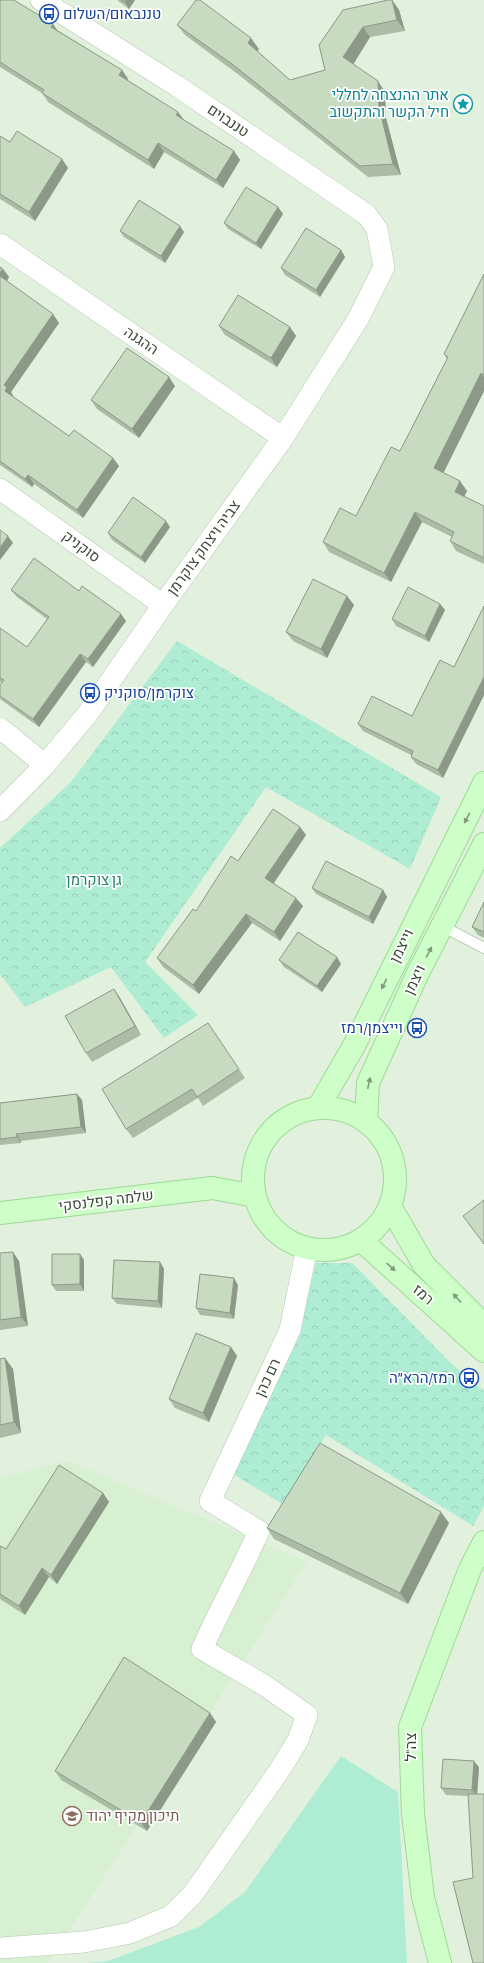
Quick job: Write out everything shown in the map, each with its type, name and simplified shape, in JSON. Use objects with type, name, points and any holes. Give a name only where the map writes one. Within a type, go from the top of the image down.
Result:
[{"type":"street","name":"טננבוים","points":[[41,0],[177,86],[367,215],[377,229],[384,267]]},
{"type":"street","name":"ההגנה","points":[[0,244],[283,438]]},
{"type":"street","name":"צביה ויצחק צוקרמן","points":[[0,811],[45,765],[89,712],[283,438],[358,320],[384,267]]},
{"type":"street","name":"סוקניק","points":[[0,489],[163,606]]},
{"type":"street","points":[[0,728],[45,765]]},
{"type":"street","name":"וייצמן","points":[[318,1108],[355,1044],[484,783]]},
{"type":"street","name":"ויצמן","points":[[366,1122],[368,1083],[417,975],[484,844]]},
{"type":"street","points":[[318,1108],[334,1108],[348,1112],[366,1122],[381,1137],[391,1154],[396,1175],[394,1196],[385,1216],[376,1229],[362,1241],[337,1250],[316,1250],[307,1248],[282,1236],[269,1224],[260,1210],[255,1196],[253,1177],[254,1166],[260,1147],[272,1130],[286,1118],[303,1111],[318,1108]]},
{"type":"street","points":[[212,1188],[254,1166]]},
{"type":"street","points":[[212,1188],[255,1196]]},
{"type":"street","name":"שלמה קפלנסקי","points":[[0,1213],[212,1188]]},
{"type":"street","name":"רמז","points":[[390,1206],[424,1265],[484,1325]]},
{"type":"street","name":"רמז","points":[[362,1241],[484,1351]]},
{"type":"street","name":"רם כהן","points":[[0,1948],[84,1942],[112,1937],[130,1933],[171,1916],[193,1894],[281,1768],[298,1740],[307,1715],[258,1681],[202,1649],[219,1609],[238,1578],[259,1531],[210,1501],[290,1330],[307,1248]]},
{"type":"street","name":"צה\"ל","points":[[440,1963],[422,1889],[413,1814],[410,1727],[470,1569],[484,1542]]},
{"type":"lane","points":[[442,926],[484,948]]},
{"type":"shaded area","points":[[0,0],[484,0],[484,1963],[0,1963]]},
{"type":"shaded area","name":"תיכון מקיף יהוד","points":[[68,1461],[307,1562],[48,1963],[0,1963],[0,1478]]},
{"type":"green space","name":"גן צוקרמן","points":[[177,641],[441,797],[410,869],[266,787],[145,962],[198,1015],[164,1038],[111,967],[25,1007],[0,974],[0,848],[71,782]]},
{"type":"green space","points":[[316,1263],[352,1263],[453,1365],[484,1391],[484,1506],[473,1526],[326,1435],[282,1504],[233,1474],[298,1337]]},
{"type":"green space","points":[[341,1756],[398,1792],[407,1963],[86,1963],[108,1961],[199,1927],[245,1892]]},
{"type":"building","points":[[0,0],[14,0],[53,24],[51,27],[122,70],[119,75],[178,112],[176,115],[234,151],[216,180],[158,143],[148,160],[42,93],[44,90],[0,62]]},
{"type":"building","points":[[196,0],[200,0],[251,38],[248,43],[290,80],[325,70],[319,45],[343,10],[392,0],[397,20],[363,27],[343,57],[378,81],[379,107],[393,164],[360,166],[232,64],[177,25]]},
{"type":"building","points":[[17,131],[62,159],[29,212],[0,194],[0,136],[10,142]]},
{"type":"building","points":[[246,187],[278,207],[256,243],[224,223]]},
{"type":"building","points":[[139,200],[180,226],[161,256],[120,231]]},
{"type":"building","points":[[306,228],[341,250],[316,290],[281,268]]},
{"type":"building","points":[[484,274],[484,375],[481,373],[434,468],[460,481],[455,492],[484,506],[484,558],[450,541],[454,532],[415,512],[384,573],[323,542],[340,508],[356,516],[391,447],[400,451],[448,357],[444,354]]},
{"type":"building","points":[[0,276],[53,314],[4,385],[7,387],[5,391],[69,436],[74,430],[113,458],[77,510],[28,475],[25,479],[0,461]]},
{"type":"building","points":[[238,295],[290,327],[271,358],[219,326]]},
{"type":"building","points":[[127,348],[169,377],[132,429],[91,400]]},
{"type":"building","points":[[133,497],[166,521],[141,557],[108,533]]},
{"type":"building","points":[[0,530],[8,536],[0,548]]},
{"type":"building","points":[[34,558],[79,591],[82,586],[121,614],[88,659],[80,654],[33,719],[0,696],[0,685],[4,680],[0,678],[0,628],[27,647],[49,617],[11,590]]},
{"type":"building","points":[[313,579],[347,596],[321,649],[286,632]]},
{"type":"building","points":[[408,587],[440,604],[425,636],[392,619]]},
{"type":"building","points":[[484,606],[484,677],[438,770],[411,757],[413,751],[358,724],[372,696],[412,716],[440,660],[454,667]]},
{"type":"building","points":[[273,809],[300,827],[265,878],[296,898],[274,932],[246,914],[193,985],[157,958],[193,909],[196,911],[231,856],[238,861]]},
{"type":"building","points":[[326,861],[383,890],[369,917],[312,888]]},
{"type":"building","points":[[484,902],[484,932],[472,927]]},
{"type":"building","points":[[298,932],[337,957],[317,986],[279,960]]},
{"type":"building","points":[[114,989],[135,1026],[86,1053],[65,1016]]},
{"type":"building","points":[[208,1023],[239,1069],[197,1097],[192,1089],[126,1129],[102,1089]]},
{"type":"building","points":[[77,1094],[81,1127],[16,1134],[17,1137],[0,1139],[0,1103]]},
{"type":"building","points":[[484,1200],[484,1244],[463,1216]]},
{"type":"building","points":[[13,1252],[21,1317],[0,1320],[0,1253]]},
{"type":"building","points":[[52,1254],[80,1254],[80,1284],[52,1285]]},
{"type":"building","points":[[114,1260],[160,1262],[158,1301],[112,1298]]},
{"type":"building","points":[[200,1274],[234,1278],[230,1313],[196,1308]]},
{"type":"building","points":[[196,1333],[231,1347],[203,1413],[169,1399]]},
{"type":"building","points":[[5,1358],[14,1422],[0,1425],[0,1359]]},
{"type":"building","points":[[320,1443],[441,1512],[400,1593],[267,1528]]},
{"type":"building","points":[[59,1465],[103,1493],[51,1575],[42,1568],[19,1606],[0,1594],[0,1546],[6,1549]]},
{"type":"building","points":[[124,1657],[210,1713],[141,1822],[55,1771]]},
{"type":"building","points":[[443,1759],[474,1761],[472,1790],[441,1788]]},
{"type":"building","points":[[468,1794],[484,1794],[484,1963],[473,1963],[453,1882],[473,1878]]},
{"type":"place","name":"טננבאום/השלום","points":[[49,14]]},
{"type":"place","name":"אתר ההנצחה לחללי חיל הקשר והתקשוב","points":[[463,104]]},
{"type":"place","name":"צוקרמן/סוקניק","points":[[90,693]]},
{"type":"place","name":"וייצמן/רמז","points":[[417,1028]]},
{"type":"place","name":"רמז/הרא״ה","points":[[469,1378]]},
{"type":"place","name":"תיכון מקיף יהוד","points":[[72,1816]]}]
